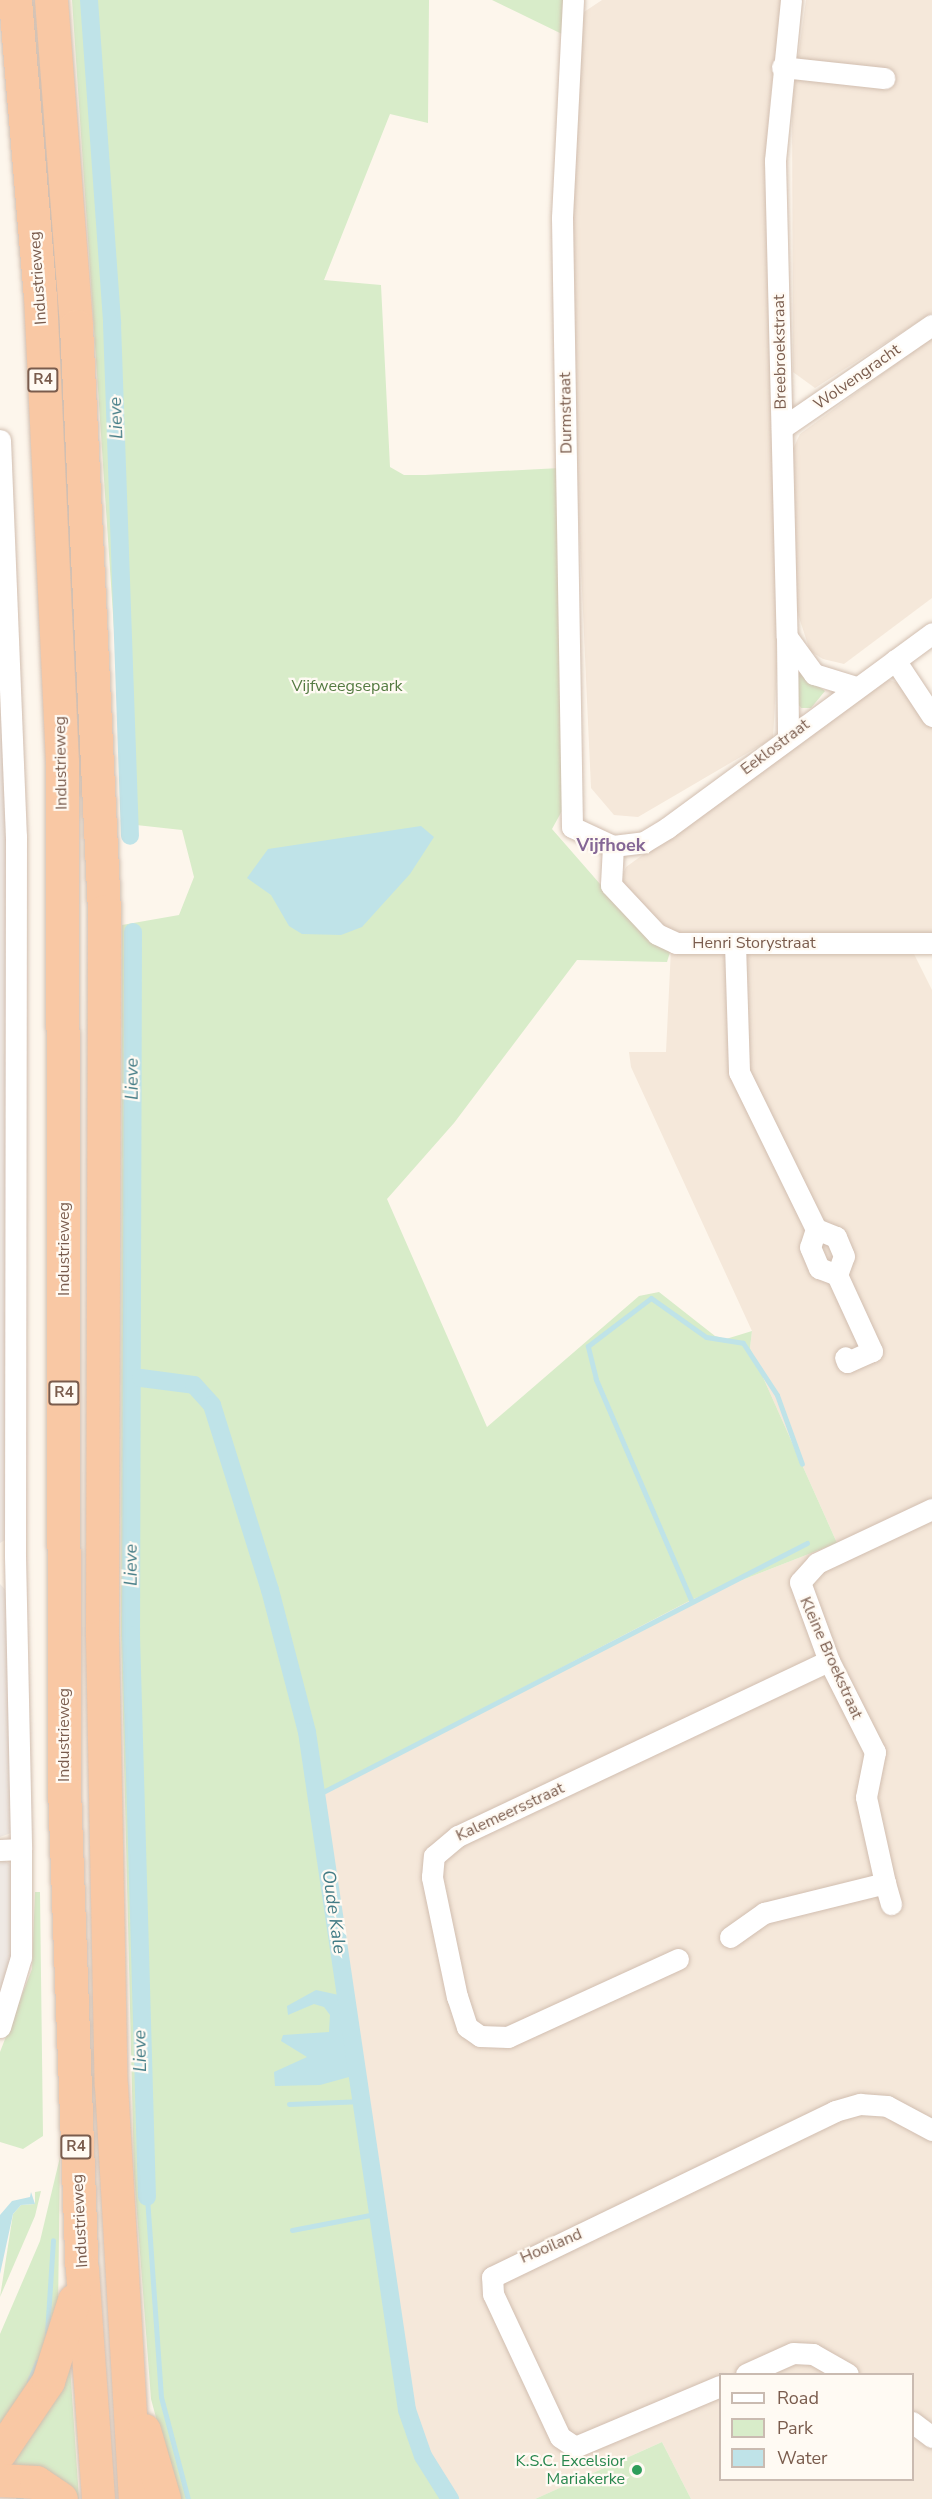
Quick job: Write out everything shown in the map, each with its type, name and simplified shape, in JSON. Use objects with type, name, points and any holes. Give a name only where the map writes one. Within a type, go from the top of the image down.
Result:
[{"type":"highway","name":"Industrieweg","points":[[15,0],[40,295],[62,761],[64,1789],[82,2269],[98,2499]]},
{"type":"highway","name":"Industrieweg","points":[[51,0],[76,326],[104,911],[102,1636],[111,2085],[124,2359],[135,2499]]},
{"type":"highway","name":"R4","points":[[0,2452],[52,2373],[82,2269]]},
{"type":"highway","points":[[124,2359],[164,2499]]},
{"type":"highway","points":[[0,2480],[36,2482],[61,2499]]},
{"type":"street","name":"Durmstraat","points":[[574,0],[562,206],[572,827],[613,846]]},
{"type":"street","name":"Breebroekstraat","points":[[788,738],[775,161],[782,67],[791,0]]},
{"type":"street","points":[[782,67],[884,78]]},
{"type":"street","name":"Wolvengracht","points":[[782,428],[932,325]]},
{"type":"street","points":[[0,440],[6,674],[7,1557],[10,1850],[21,1957],[0,2027]]},
{"type":"street","name":"Eeklostraat","points":[[613,846],[644,842],[932,633]]},
{"type":"street","points":[[787,637],[814,674],[856,687]]},
{"type":"street","points":[[895,660],[932,716]]},
{"type":"street","name":"Henri Storystraat","points":[[613,846],[611,885],[657,934],[676,942],[929,949]]},
{"type":"street","points":[[735,944],[739,1072],[816,1229],[810,1247],[819,1268],[837,1275],[872,1351],[847,1362],[845,1357]]},
{"type":"street","name":"Kleine Broekstraat","points":[[891,1904],[866,1797],[875,1752],[829,1661],[801,1597],[801,1575],[932,1509]]},
{"type":"street","name":"Kalemeersstraat","points":[[678,1959],[508,2037],[480,2036],[466,2027],[457,1997],[432,1877],[434,1856],[458,1836],[829,1661]]},
{"type":"street","points":[[730,1937],[764,1913],[885,1883]]},
{"type":"street","name":"Hooiland","points":[[719,2386],[575,2447],[560,2437],[492,2294],[492,2277],[834,2111],[860,2104],[887,2106],[932,2130]]},
{"type":"street","points":[[748,2373],[793,2353],[813,2354],[846,2373]]},
{"type":"street","points":[[914,2424],[932,2437]]},
{"type":"shaded area","points":[[602,0],[782,0],[769,109],[767,206],[777,668],[773,738],[638,817],[614,815],[591,788],[577,481],[569,241],[580,34],[584,12]]},
{"type":"shaded area","points":[[806,0],[932,0],[932,313],[815,388],[793,372],[792,101]]},
{"type":"shaded area","points":[[932,337],[932,598],[844,664],[823,659],[810,651],[795,605],[792,451],[800,434]]},
{"type":"shaded area","points":[[887,679],[898,683],[932,726],[932,934],[675,933],[655,927],[620,881],[626,867]]},
{"type":"shaded area","points":[[0,690],[9,879],[10,1537],[0,1543]]},
{"type":"shaded area","points":[[671,949],[913,952],[932,990],[932,2499],[691,2499],[662,2442],[535,2499],[450,2499],[423,2456],[407,2410],[317,1795],[691,1600],[837,1543],[750,1348],[752,1331],[631,1067],[629,1052],[666,1052]]},
{"type":"shaded area","points":[[0,1584],[10,1595],[11,1833],[0,1837]]},
{"type":"shaded area","points":[[0,1858],[13,1866],[15,1942],[0,1998]]},
{"type":"green space","name":"Vijfweegsepark","points":[[72,0],[429,0],[428,123],[390,114],[324,280],[381,285],[390,467],[404,475],[560,468],[569,798],[552,829],[635,924],[671,949],[667,962],[577,960],[454,1123],[387,1199],[487,1427],[639,1296],[659,1292],[715,1336],[726,1339],[752,1331],[750,1348],[837,1543],[691,1600],[317,1795],[407,2410],[423,2456],[450,2499],[178,2499],[151,2399],[134,2173],[121,1635],[122,925],[179,915],[194,877],[182,830],[127,824]]},
{"type":"green space","points":[[492,0],[563,0],[562,34]]},
{"type":"green space","points":[[798,672],[825,691],[811,708],[801,708],[796,701]]},
{"type":"green space","points":[[35,1892],[40,1892],[43,2136],[23,2149],[0,2142],[0,2052],[32,1969]]},
{"type":"green space","points":[[60,2157],[58,2311],[41,2367],[0,2430],[0,2334],[40,2241]]},
{"type":"green space","points":[[41,2191],[35,2216],[0,2297],[13,2214],[21,2205],[35,2204],[35,2192]]},
{"type":"green space","points":[[69,2351],[79,2499],[3,2469]]},
{"type":"green space","name":"K.S.C. Excelsior Mariakerke","points":[[662,2442],[691,2499],[535,2499]]},
{"type":"water","points":[[421,826],[434,837],[410,874],[362,927],[341,935],[302,934],[289,926],[271,895],[247,878],[268,849]]},
{"type":"water","points":[[316,1990],[348,1997],[360,2074],[320,2085],[275,2086],[274,2072],[307,2057],[281,2041],[283,2035],[329,2032],[330,2015],[324,2007],[314,2004],[288,2015],[287,2006]]},
{"type":"water","points":[[31,2192],[35,2204],[21,2205],[13,2214],[0,2274],[0,2215],[12,2201],[30,2197]]},
{"type":"waterway","name":"Lieve","points":[[89,0],[112,324],[130,836]]},
{"type":"waterway","name":"Lieve","points":[[133,932],[131,1635],[147,2197]]},
{"type":"waterway","points":[[691,1600],[596,1379],[588,1346],[651,1298],[706,1337],[743,1343],[777,1395],[802,1464]]},
{"type":"waterway","name":"Oude Kale","points":[[141,1378],[194,1385],[212,1405],[270,1590],[307,1732],[407,2410],[423,2456],[450,2499]]},
{"type":"waterway","points":[[317,1795],[807,1543]]},
{"type":"waterway","points":[[289,2104],[364,2101]]},
{"type":"waterway","points":[[147,2197],[161,2397],[188,2499]]},
{"type":"waterway","points":[[292,2230],[380,2213]]},
{"type":"waterway","points":[[47,2333],[53,2240]]},
{"type":"waterway","points":[[29,2381],[37,2362]]},
{"type":"place","name":"K.S.C. Excelsior Mariakerke","points":[[637,2470]]},
{"type":"district","name":"Vijfhoek","points":[[611,845]]}]
